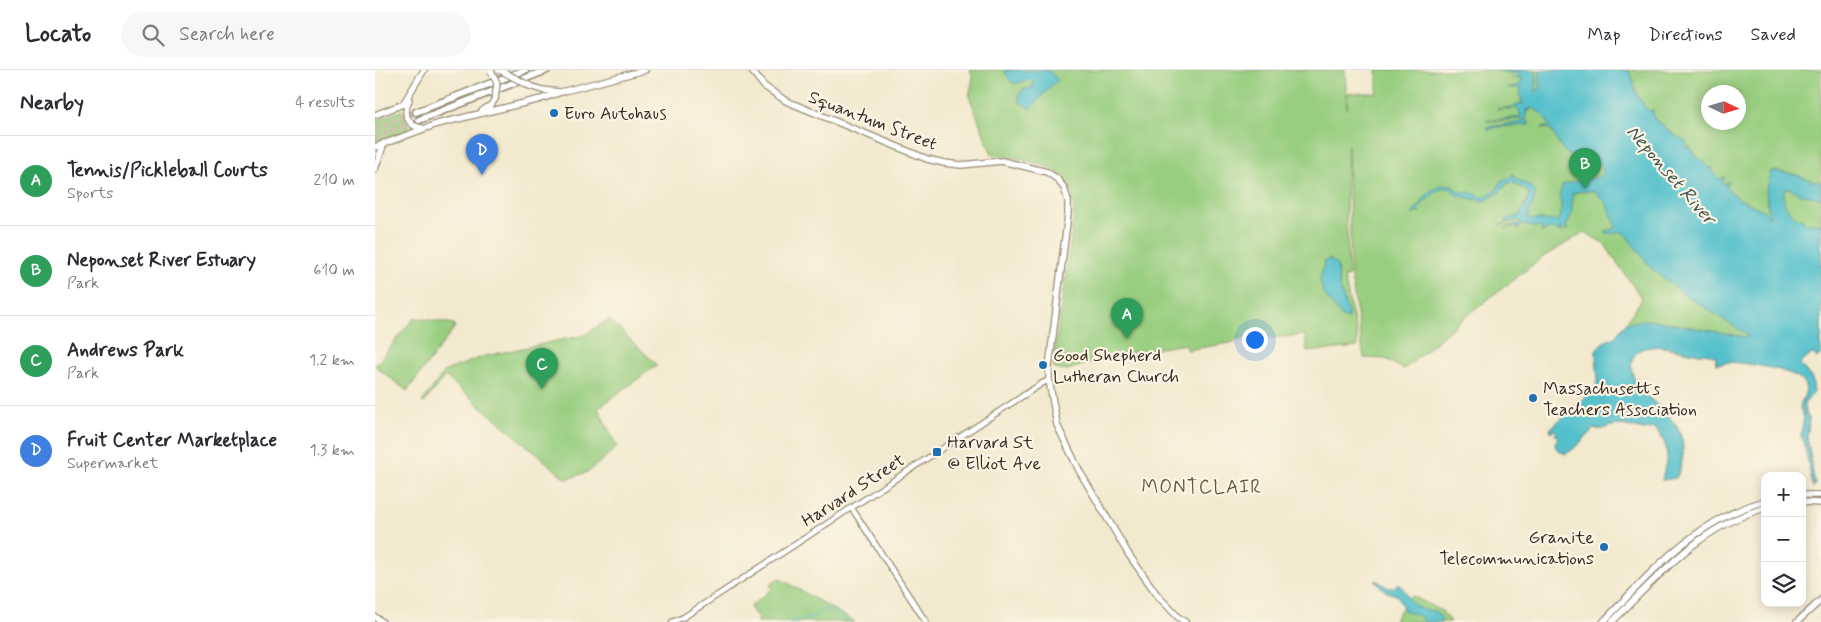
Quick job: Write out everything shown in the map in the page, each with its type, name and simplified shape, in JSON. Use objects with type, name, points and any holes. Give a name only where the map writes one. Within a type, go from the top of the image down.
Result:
[{"type":"highway","points":[[417,115],[514,70]]},
{"type":"highway","points":[[417,115],[525,70]]},
{"type":"highway","points":[[417,115],[538,70]]},
{"type":"highway","points":[[417,115],[547,70]]},
{"type":"main road","points":[[476,115],[489,107],[495,99],[497,84],[490,70]]},
{"type":"main road","points":[[500,70],[530,86],[561,92]]},
{"type":"main road","points":[[375,147],[425,128],[541,99],[645,70]]},
{"type":"main road","name":"Squantum Street","points":[[751,70],[760,83],[786,102],[927,159],[957,165],[1004,161],[1042,170],[1061,184],[1066,192],[1069,211],[1050,348],[1049,380]]},
{"type":"main road","points":[[377,112],[401,105],[423,73]]},
{"type":"main road","points":[[423,73],[405,110],[408,120],[412,125],[418,128],[425,128]]},
{"type":"main road","points":[[375,169],[384,143]]},
{"type":"main road","points":[[1049,380],[1058,428],[1080,472],[1116,535],[1147,582],[1173,612],[1185,622]]},
{"type":"main road","points":[[1806,495],[1821,495]]},
{"type":"main road","points":[[1603,622],[1686,540],[1721,518],[1761,502]]},
{"type":"main road","points":[[1806,502],[1821,502]]},
{"type":"main road","points":[[1612,622],[1694,543],[1720,526],[1761,509]]},
{"type":"main road","points":[[1797,622],[1821,600]]},
{"type":"main road","points":[[375,617],[382,622]]},
{"type":"street","name":"Harvard Street","points":[[672,622],[684,617],[1049,380]]},
{"type":"street","points":[[851,507],[926,622]]},
{"type":"green space","points":[[970,70],[1345,70],[1347,109],[1347,93],[1377,93],[1377,70],[1821,70],[1821,354],[1817,358],[1813,353],[1800,364],[1812,379],[1814,392],[1804,404],[1804,409],[1809,419],[1807,437],[1815,484],[1813,488],[1804,441],[1801,436],[1804,417],[1800,408],[1806,388],[1801,379],[1783,371],[1758,365],[1728,362],[1716,364],[1716,357],[1713,354],[1700,354],[1659,346],[1641,348],[1632,359],[1631,369],[1635,380],[1643,391],[1672,420],[1681,435],[1683,454],[1676,478],[1662,480],[1667,452],[1664,441],[1655,428],[1644,430],[1623,425],[1594,429],[1572,450],[1565,454],[1556,448],[1555,443],[1559,436],[1555,435],[1557,432],[1555,430],[1551,432],[1550,429],[1596,387],[1598,378],[1596,351],[1602,343],[1616,337],[1642,299],[1605,245],[1585,232],[1543,257],[1465,317],[1403,370],[1402,367],[1386,359],[1364,358],[1351,277],[1348,145],[1346,215],[1349,276],[1344,277],[1357,335],[1357,347],[1307,352],[1305,335],[1247,340],[1245,338],[1230,343],[1187,350],[1186,344],[1158,348],[1103,359],[1067,370],[1057,369],[1054,367],[1053,362],[1074,216],[1071,193],[1063,178],[1049,167],[1014,158],[992,155],[969,96],[973,78]]},
{"type":"green space","points":[[402,110],[406,122],[412,129],[375,142],[375,121]]},
{"type":"green space","points":[[417,318],[454,324],[455,327],[407,391],[375,366],[412,320]]},
{"type":"green space","points":[[609,319],[657,365],[598,408],[617,447],[588,472],[566,479],[445,376],[424,403],[422,402],[445,371],[485,356],[585,335]]},
{"type":"green space","points":[[779,578],[855,622],[756,622],[759,620],[750,607],[772,589],[770,585]]},
{"type":"green space","points":[[1412,596],[1442,611],[1450,622],[1393,622],[1407,600]]},
{"type":"water","points":[[1006,70],[1046,70],[1052,73],[1058,80],[1029,109],[1022,102],[1021,104],[1019,102],[1019,94],[1023,89],[1032,88],[1034,81],[1028,80],[1012,83],[1005,73]]},
{"type":"water","name":"Neponset River","points":[[1495,70],[1535,70],[1537,76],[1536,91],[1540,89],[1540,70],[1628,70],[1642,102],[1649,111],[1653,110],[1654,119],[1686,141],[1686,147],[1691,147],[1690,151],[1694,151],[1695,155],[1708,168],[1713,167],[1712,172],[1719,179],[1725,177],[1722,183],[1725,184],[1729,181],[1726,187],[1739,199],[1765,211],[1769,217],[1766,190],[1770,172],[1794,174],[1821,182],[1821,198],[1803,195],[1789,188],[1785,189],[1784,194],[1786,207],[1795,217],[1802,218],[1803,222],[1821,224],[1821,354],[1817,358],[1813,353],[1800,364],[1812,379],[1814,392],[1804,404],[1804,409],[1809,419],[1807,437],[1815,484],[1813,488],[1804,441],[1801,436],[1804,417],[1800,408],[1806,388],[1801,379],[1783,371],[1758,365],[1728,362],[1716,364],[1716,357],[1706,353],[1700,354],[1672,348],[1651,347],[1642,349],[1636,354],[1632,362],[1632,372],[1637,384],[1670,418],[1680,436],[1683,454],[1676,478],[1662,480],[1667,452],[1664,441],[1655,428],[1644,430],[1623,425],[1594,429],[1572,450],[1565,454],[1556,448],[1555,443],[1559,436],[1555,435],[1557,432],[1555,430],[1551,432],[1550,429],[1596,387],[1598,378],[1596,351],[1602,343],[1615,337],[1626,323],[1644,320],[1658,321],[1745,337],[1749,336],[1684,294],[1652,269],[1625,234],[1619,231],[1615,234],[1606,233],[1605,231],[1614,229],[1616,225],[1606,203],[1595,191],[1571,194],[1573,201],[1571,215],[1566,226],[1569,230],[1559,229],[1563,234],[1552,229],[1542,233],[1542,228],[1524,225],[1517,229],[1518,226],[1505,228],[1521,223],[1519,220],[1499,225],[1506,223],[1508,218],[1519,216],[1525,205],[1523,204],[1526,204],[1528,191],[1512,182],[1505,184],[1506,186],[1500,192],[1484,201],[1459,196],[1451,189],[1444,188],[1427,200],[1418,210],[1420,213],[1413,215],[1430,191],[1443,185],[1452,185],[1459,192],[1472,193],[1483,197],[1496,190],[1502,180],[1512,177],[1513,174],[1514,177],[1534,190],[1535,199],[1528,213],[1531,214],[1528,216],[1528,219],[1555,221],[1561,215],[1560,193],[1563,185],[1579,180],[1596,178],[1601,175],[1603,169],[1597,161],[1579,160],[1563,150],[1551,129],[1542,128],[1550,126],[1543,115],[1534,108],[1525,110],[1531,110],[1526,112],[1526,122],[1530,123],[1529,125],[1497,127],[1488,130],[1487,127],[1523,122],[1523,120],[1519,119],[1487,121],[1521,117],[1518,108],[1497,109],[1513,107],[1523,103],[1520,95],[1521,88],[1507,88],[1520,85],[1523,79],[1512,78],[1520,76],[1516,73]]},
{"type":"water","points":[[1329,259],[1337,267],[1340,288],[1349,319],[1342,317],[1323,293],[1320,279],[1324,262]]},
{"type":"water","points":[[1376,580],[1389,588],[1393,588],[1398,583],[1411,602],[1419,608],[1435,611],[1441,617],[1441,622],[1423,622],[1422,618],[1404,610],[1398,596],[1385,591]]},
{"type":"waterway","points":[[810,622],[809,618],[814,617],[824,609],[849,622]]},
{"type":"waterway","points":[[789,622],[808,618]]},
{"type":"tunnel","points":[[375,129],[416,112]]},
{"type":"tunnel","points":[[375,138],[419,120]]},
{"type":"place","name":"Euro Autohaus","points":[[554,113]]},
{"type":"place","name":"Fruit Center Marketplace","points":[[482,175]]},
{"type":"place","name":"Neponset River Estuary","points":[[1585,189]]},
{"type":"place","name":"Tennis/Pickleball Courts","points":[[1127,339]]},
{"type":"place","name":"Good Shepherd Lutheran Church","points":[[1043,365]]},
{"type":"place","name":"Andrews Park","points":[[542,389]]},
{"type":"place","name":"Massachusetts Teachers Association","points":[[1533,398]]},
{"type":"place","name":"Harvard St @ Elliot Ave","points":[[937,452]]},
{"type":"place","name":"Granite Telecommunications","points":[[1604,547]]},
{"type":"district","name":"MONTCLAIR","points":[[1202,486]]}]
